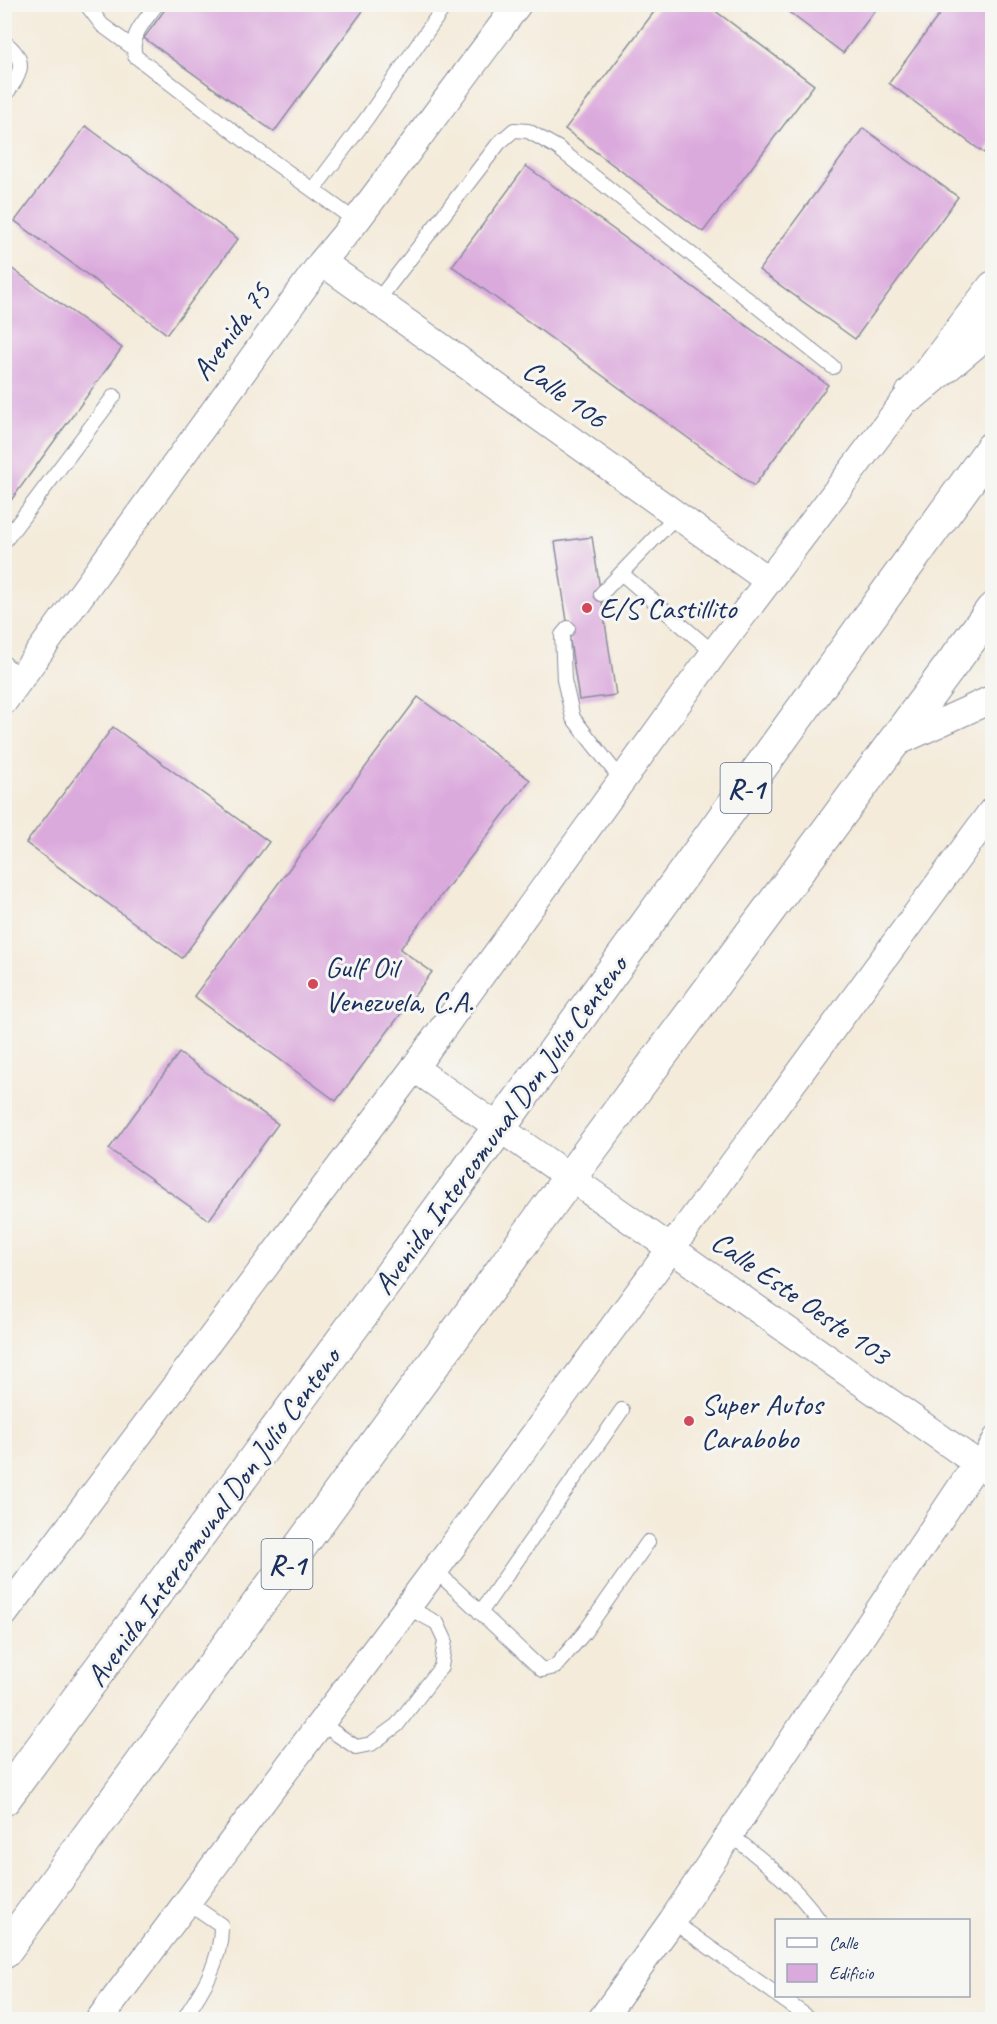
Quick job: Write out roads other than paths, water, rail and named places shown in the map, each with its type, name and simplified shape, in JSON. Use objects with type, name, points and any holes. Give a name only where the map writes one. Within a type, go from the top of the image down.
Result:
[{"type":"main road","points":[[912,394],[993,327]]},
{"type":"main road","name":"Avenida Intercomunal Don Julio Centeno","points":[[4,1799],[499,1128],[993,448]]},
{"type":"main road","name":"R-1","points":[[4,1952],[571,1176],[993,610]]},
{"type":"street","name":"Avenida 75","points":[[4,701],[13,670],[518,4]]},
{"type":"street","name":"Calle 106","points":[[322,262],[769,581]]},
{"type":"street","points":[[4,1614],[414,1068],[623,782],[714,653],[993,285]]},
{"type":"street","points":[[891,745],[993,699]]},
{"type":"street","points":[[99,2019],[435,1570],[993,811]]},
{"type":"street","name":"Calle Este Oeste 103","points":[[414,1068],[672,1246],[985,1468]]},
{"type":"street","points":[[601,2019],[672,1921],[729,1833],[985,1468]]},
{"type":"lane","points":[[86,4],[102,24],[132,47]]},
{"type":"lane","points":[[157,4],[134,36],[132,47],[135,56],[356,220]]},
{"type":"lane","points":[[313,190],[367,118],[446,4]]},
{"type":"lane","points":[[4,42],[15,50],[21,64],[18,78],[4,97]]},
{"type":"lane","points":[[378,300],[499,143],[514,130],[528,131],[558,148],[833,367]]},
{"type":"lane","points":[[4,542],[114,396]]},
{"type":"lane","points":[[601,594],[677,515]]},
{"type":"lane","points":[[621,573],[714,653]]},
{"type":"lane","points":[[568,628],[562,635],[564,680],[573,718],[623,782]]},
{"type":"lane","points":[[480,1613],[622,1410]]},
{"type":"lane","points":[[985,1468],[993,1434]]},
{"type":"lane","points":[[435,1570],[543,1670],[555,1667],[584,1633],[648,1542]]},
{"type":"lane","points":[[320,1723],[357,1747],[371,1744],[397,1725],[441,1667],[445,1640],[437,1623],[407,1607]]},
{"type":"lane","points":[[729,1833],[776,1870],[802,1896],[818,1919]]},
{"type":"lane","points":[[183,2019],[203,1989],[218,1957],[222,1938],[221,1925],[186,1901]]},
{"type":"lane","points":[[672,1921],[775,1994]]},
{"type":"lane","points":[[780,1997],[812,2019]]},
{"type":"place","name":"E/S Castillito","points":[[587,608]]},
{"type":"place","name":"Gulf Oil Venezuela, C.A.","points":[[313,984]]},
{"type":"place","name":"Super Autos Carabobo","points":[[689,1421]]}]
